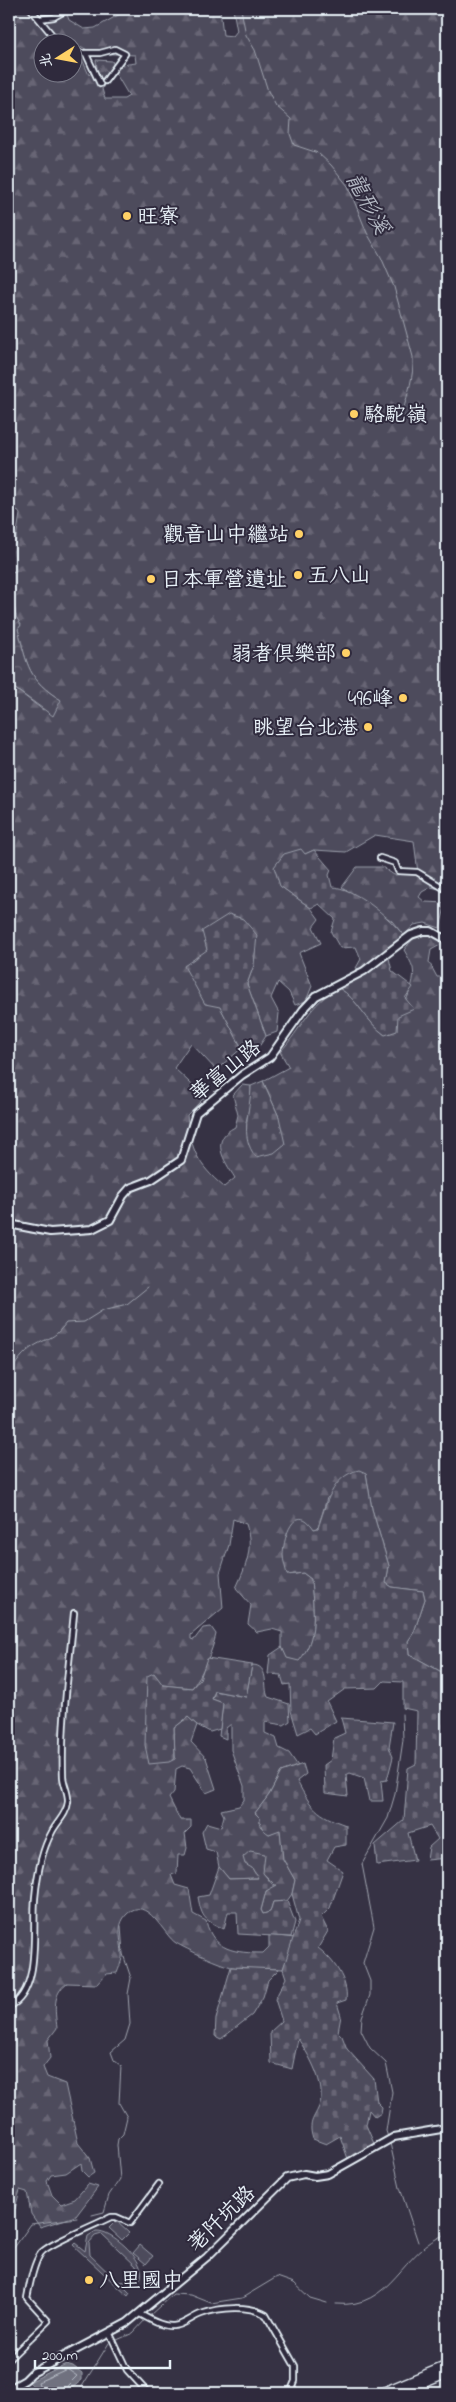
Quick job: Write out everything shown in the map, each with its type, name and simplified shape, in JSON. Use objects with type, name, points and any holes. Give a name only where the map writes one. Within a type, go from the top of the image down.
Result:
[{"type":"highway","points":[[382,2393],[447,2366]]},
{"type":"highway","points":[[399,2393],[447,2374]]},
{"type":"street","points":[[31,9],[50,32]]},
{"type":"street","points":[[39,19],[54,17],[68,9]]},
{"type":"street","points":[[79,9],[86,11],[89,9]]},
{"type":"street","points":[[82,54],[100,54],[115,49],[126,54],[103,83],[86,54]]},
{"type":"street","points":[[380,858],[395,863],[398,872],[417,872],[447,890]]},
{"type":"street","name":"華富山路","points":[[9,1224],[50,1232],[92,1229],[105,1224],[116,1213],[123,1196],[130,1188],[151,1180],[181,1160],[196,1113],[242,1075],[270,1057],[303,1010],[316,996],[364,971],[411,936],[423,931],[431,931],[447,940]]},
{"type":"street","points":[[9,2007],[25,1990],[30,1980],[33,1962],[35,1897],[42,1853],[52,1831],[64,1814],[68,1801],[62,1777],[68,1674],[74,1613]]},
{"type":"street","name":"荖阡坑路","points":[[9,2390],[32,2373],[142,2315],[207,2257],[281,2182],[297,2175],[328,2174],[387,2140],[447,2128]]},
{"type":"street","points":[[9,2359],[48,2321],[27,2298],[40,2253],[52,2243],[68,2238],[111,2217],[116,2217],[130,2223],[159,2184]]},
{"type":"street","points":[[142,2315],[176,2326],[202,2313],[250,2308],[266,2315],[295,2366],[295,2381],[290,2393]]},
{"type":"street","points":[[109,2332],[127,2370],[148,2393]]},
{"type":"green space","points":[[9,9],[65,9],[69,20],[84,29],[95,28],[129,9],[220,9],[223,35],[233,36],[237,31],[233,9],[447,9],[447,891],[431,887],[422,892],[419,897],[425,902],[446,903],[440,928],[425,923],[414,925],[404,936],[392,921],[342,887],[357,867],[382,867],[394,875],[418,873],[414,841],[375,835],[346,852],[314,850],[305,854],[280,886],[311,908],[319,919],[313,927],[321,943],[299,953],[312,986],[306,1001],[295,1005],[289,992],[278,982],[271,998],[279,1013],[277,1032],[266,1036],[247,984],[254,965],[220,1007],[242,1048],[216,1070],[191,1043],[174,1068],[205,1097],[187,1115],[191,1138],[201,1163],[224,1187],[235,1178],[221,1151],[222,1138],[235,1127],[238,1115],[233,1095],[242,1085],[251,1086],[251,1100],[246,1122],[279,1117],[263,1081],[289,1067],[280,1052],[320,1001],[339,988],[352,998],[372,1024],[385,1035],[405,1003],[412,985],[413,968],[404,950],[414,939],[422,934],[431,936],[444,943],[431,950],[429,962],[437,977],[447,977],[447,1675],[409,1654],[408,1641],[414,1632],[425,1599],[423,1591],[392,1587],[386,1583],[389,1566],[372,1509],[366,1473],[327,1498],[318,1528],[314,1529],[287,1575],[303,1573],[311,1579],[312,1633],[310,1643],[299,1662],[286,1658],[282,1647],[282,1632],[272,1629],[257,1632],[248,1624],[251,1605],[236,1588],[248,1557],[248,1533],[246,1524],[233,1519],[229,1545],[220,1573],[223,1608],[191,1635],[191,1639],[194,1640],[203,1628],[211,1627],[216,1634],[207,1662],[192,1688],[162,1685],[175,1758],[174,1728],[188,1717],[197,1725],[191,1742],[206,1758],[216,1789],[206,1793],[190,1768],[182,1766],[176,1769],[174,1792],[169,1798],[180,1820],[191,1820],[191,1827],[185,1833],[187,1848],[185,1855],[178,1855],[177,1873],[171,1875],[175,1885],[189,1889],[193,1914],[206,1921],[214,1939],[227,1948],[235,1951],[263,1953],[269,1947],[269,1935],[295,1938],[283,1969],[233,1967],[213,1961],[176,1943],[148,1913],[141,1909],[134,1909],[127,1914],[121,1924],[122,1958],[117,1973],[106,1974],[97,1984],[67,1983],[62,1987],[56,2003],[57,2028],[48,2040],[50,2058],[43,2067],[47,2077],[65,2084],[78,2143],[90,2158],[94,2173],[88,2177],[82,2171],[81,2163],[66,2173],[51,2175],[47,2181],[52,2195],[61,2204],[75,2199],[88,2184],[98,2187],[76,2216],[40,2227],[31,2214],[27,2192],[20,2190],[15,2209],[9,2214],[9,674],[12,680],[10,685],[43,710],[61,700],[50,693],[35,678],[24,652],[18,629],[21,625],[16,617],[14,605],[9,602],[9,572],[16,571],[14,551],[20,514],[9,503]],"holes":[[[32,32],[82,32],[82,47],[93,53],[135,55],[136,63],[114,66],[112,61],[96,60],[97,68],[89,75],[82,59],[82,82],[32,82]],[[116,74],[129,96],[124,99],[105,99],[102,89],[107,78]]]},
{"type":"green space","points":[[9,602],[14,605],[16,617],[21,625],[18,629],[30,670],[42,686],[61,700],[53,716],[10,685],[12,681],[9,674]]},
{"type":"green space","points":[[301,849],[305,854],[314,850],[331,870],[329,875],[332,887],[341,888],[361,898],[381,913],[404,936],[359,969],[356,968],[361,959],[356,947],[340,948],[331,932],[335,919],[319,904],[311,908],[280,886],[274,867],[284,854]]},
{"type":"green space","points":[[229,914],[243,919],[257,935],[254,965],[247,984],[266,1036],[260,1045],[251,1050],[242,1048],[220,1007],[205,1004],[184,966],[207,950],[202,931]]},
{"type":"green space","points":[[389,958],[392,971],[413,987],[405,998],[414,1009],[398,1016],[397,1031],[385,1035],[372,1024],[352,998],[339,988]]},
{"type":"green space","points":[[263,1081],[279,1117],[285,1144],[274,1153],[256,1157],[248,1140],[247,1123],[251,1086]]},
{"type":"green space","points":[[359,1470],[366,1473],[372,1509],[389,1566],[386,1583],[392,1587],[423,1591],[425,1599],[414,1632],[408,1641],[409,1654],[447,1675],[447,1858],[427,1860],[429,1847],[438,1839],[430,1826],[408,1833],[415,1860],[377,1865],[375,1845],[404,1820],[408,1768],[416,1764],[417,1711],[403,1708],[403,1682],[384,1681],[377,1688],[345,1689],[327,1702],[336,1721],[315,1734],[310,1728],[298,1734],[291,1711],[290,1684],[284,1685],[281,1675],[268,1674],[270,1655],[282,1647],[287,1658],[299,1661],[310,1642],[312,1632],[311,1579],[303,1573],[287,1575],[283,1560],[285,1540],[291,1525],[301,1518],[307,1521],[314,1529],[318,1528],[331,1492],[342,1478]]},
{"type":"green space","points":[[207,1658],[252,1665],[246,1697],[215,1691],[212,1699],[223,1703],[220,1729],[210,1732],[197,1725],[188,1717],[174,1728],[175,1759],[169,1762],[149,1764],[145,1745],[147,1676],[154,1673],[163,1685],[192,1688],[200,1679]]},
{"type":"green space","points":[[252,1665],[258,1666],[264,1672],[268,1697],[289,1704],[290,1721],[284,1725],[265,1722],[265,1733],[276,1738],[279,1748],[289,1753],[298,1766],[281,1772],[269,1795],[255,1813],[260,1818],[260,1826],[269,1834],[280,1829],[283,1859],[295,1880],[292,1894],[287,1901],[273,1902],[270,1912],[263,1914],[261,1910],[266,1891],[275,1885],[263,1873],[252,1868],[258,1878],[229,1879],[219,1867],[216,1852],[206,1849],[202,1832],[207,1823],[221,1827],[224,1816],[221,1810],[239,1806],[244,1800],[244,1786],[231,1750],[231,1724],[226,1728],[226,1739],[219,1736],[223,1703],[212,1699],[215,1691],[246,1697]]},
{"type":"green space","points":[[341,1718],[393,1722],[389,1747],[393,1757],[387,1780],[381,1781],[383,1801],[369,1801],[364,1778],[350,1773],[346,1775],[348,1796],[325,1793],[324,1765],[331,1760],[334,1738],[345,1733]]},
{"type":"green space","points":[[303,1764],[306,1774],[297,1781],[306,1798],[321,1814],[346,1825],[346,1845],[334,1847],[327,1860],[343,1871],[330,1908],[321,1917],[328,1931],[318,1948],[334,1964],[345,1985],[346,2000],[337,2003],[341,2016],[338,2032],[342,2036],[347,2049],[374,2079],[377,2102],[382,2107],[381,2113],[375,2117],[369,2110],[366,2125],[375,2146],[348,2159],[340,2136],[326,2144],[313,2139],[311,2126],[320,2104],[320,2083],[314,2067],[298,2039],[292,2069],[271,2063],[270,2032],[282,2021],[275,1999],[286,1978],[283,1969],[299,1920],[292,1894],[295,1880],[283,1859],[280,1830],[269,1834],[262,1827],[260,1818],[255,1813],[269,1795],[281,1772]]},
{"type":"green space","points":[[250,1851],[265,1854],[263,1873],[273,1885],[277,1885],[266,1891],[261,1910],[263,1914],[270,1912],[273,1902],[287,1901],[295,1922],[291,1937],[238,1934],[237,1912],[228,1912],[224,1929],[208,1921],[201,1910],[198,1897],[209,1895],[219,1867],[229,1879],[258,1878],[252,1868],[245,1864],[243,1857]]},
{"type":"green space","points":[[231,1967],[279,1969],[268,1980],[263,1997],[252,2015],[221,2039],[215,2036],[216,2019]]},
{"type":"green space","points":[[116,2221],[129,2233],[122,2240],[109,2228]]},
{"type":"green space","points":[[96,2231],[105,2233],[116,2238],[135,2257],[140,2267],[141,2276],[136,2283],[123,2286],[130,2293],[128,2296],[73,2245],[75,2243],[85,2251],[88,2236]],"holes":[[[102,2234],[136,2266],[134,2277],[125,2282],[117,2281],[90,2255],[89,2243],[95,2236]]]},
{"type":"green space","points":[[140,2245],[153,2256],[146,2264],[133,2253]]},
{"type":"water","points":[[66,2364],[73,2366],[82,2373],[82,2380],[69,2393],[42,2392],[29,2382]]},
{"type":"waterway","name":"龍形溪","points":[[241,9],[246,35],[255,50],[268,91],[276,106],[291,119],[290,134],[294,145],[318,153],[331,165],[348,186],[367,233],[381,257],[394,287],[413,357],[412,378],[403,411]]},
{"type":"waterway","points":[[9,1373],[26,1351],[55,1335],[66,1323],[84,1322],[103,1310],[127,1304],[148,1287]]},
{"type":"waterway","points":[[388,2137],[386,2131],[392,2092],[386,2063],[370,2048],[361,2030],[362,2017],[370,1995],[370,1981],[363,1963],[374,1927],[362,1864],[388,1818],[395,1794],[403,1740],[402,1714]]},
{"type":"waterway","points":[[92,2215],[104,2212],[109,2195],[120,2179],[117,2145],[118,2139],[123,2134],[127,2117],[119,2103],[121,2066],[114,2060],[111,2052],[125,2040],[130,2024],[128,1994],[131,1978],[123,1954],[121,1926]]},
{"type":"waterway","points":[[390,2143],[400,2188],[418,2242]]},
{"type":"waterway","points":[[9,2255],[31,2224],[77,2218]]},
{"type":"waterway","points":[[336,2304],[355,2303],[371,2298],[396,2277],[418,2252],[431,2242],[447,2234]]},
{"type":"waterway","points":[[9,2269],[11,2276],[9,2277]]},
{"type":"waterway","points":[[149,2316],[173,2294],[191,2295],[211,2303],[242,2298],[277,2277],[294,2283],[310,2298],[327,2303]]},
{"type":"waterway","points":[[117,2340],[133,2333],[146,2319]]},
{"type":"waterway","points":[[78,2393],[109,2343]]},
{"type":"place","name":"旺寮","points":[[127,216]]},
{"type":"place","name":"駱駝嶺","points":[[354,414]]},
{"type":"place","name":"觀音山中繼站","points":[[299,534]]},
{"type":"place","name":"五八山","points":[[298,575]]},
{"type":"place","name":"日本軍營遺址","points":[[151,579]]},
{"type":"place","name":"弱者俱樂部","points":[[346,653]]},
{"type":"place","name":"496峰","points":[[403,698]]},
{"type":"place","name":"眺望台北港","points":[[368,727]]},
{"type":"place","name":"八里國中","points":[[89,2280]]}]
